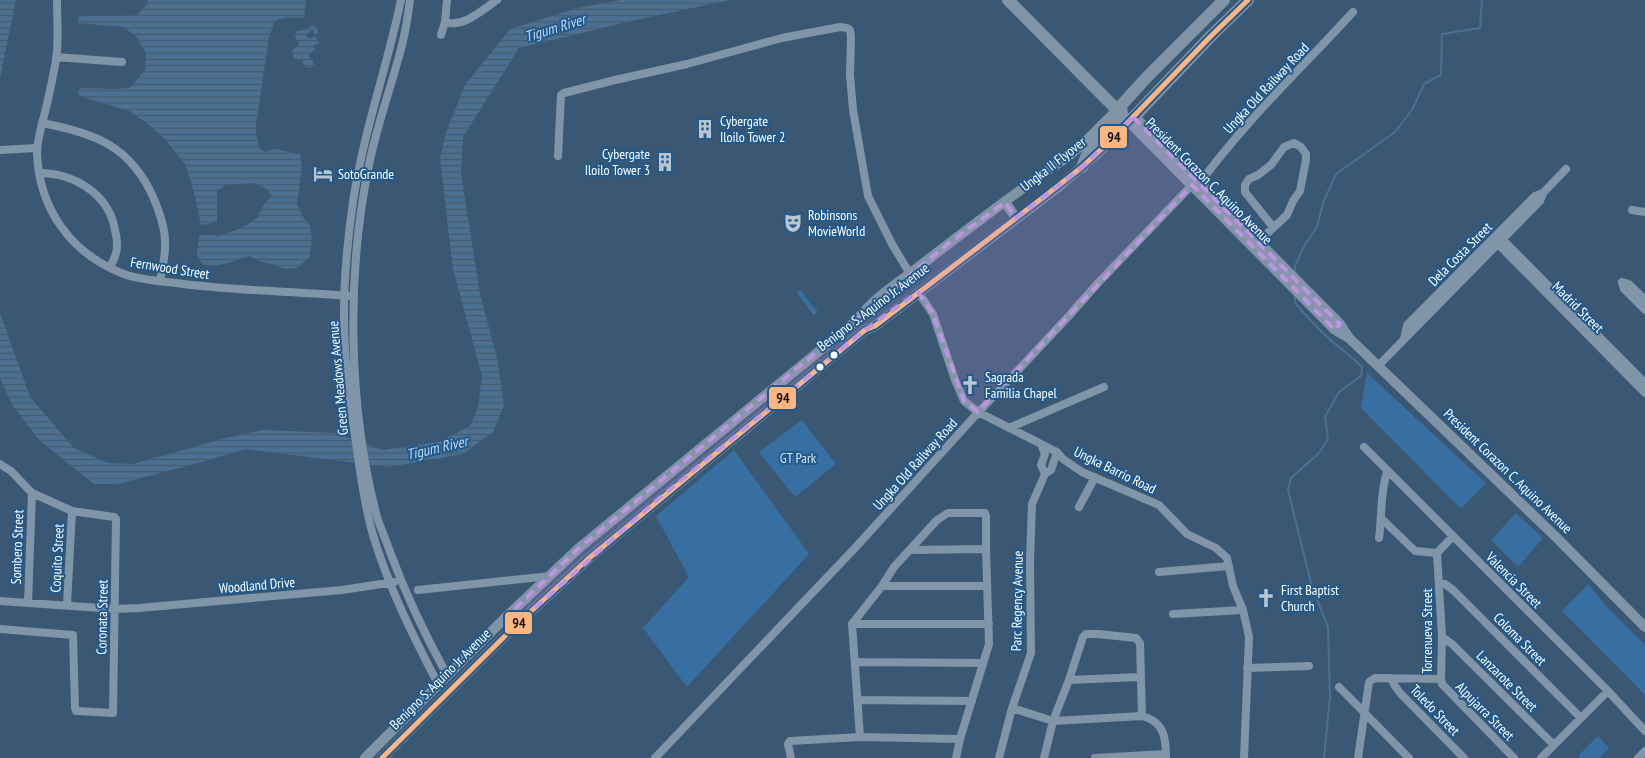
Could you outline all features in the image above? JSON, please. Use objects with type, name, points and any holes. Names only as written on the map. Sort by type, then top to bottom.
[{"type":"highway","name":"President Corazon C. Aquino Avenue","points":[[1008,0],[1125,113]]},
{"type":"highway","name":"President Corazon C. Aquino Avenue","points":[[1020,0],[1125,113]]},
{"type":"highway","points":[[1082,167],[1092,146],[1158,77],[1164,60],[1224,0]]},
{"type":"highway","name":"Benigno S. Aquino Jr. Avenue","points":[[1125,113],[1194,54],[1248,0]]},
{"type":"highway","points":[[1182,42],[1194,54]]},
{"type":"main road","name":"Ungka II Flyover","points":[[865,321],[972,232],[1075,156],[1110,123],[1229,0]]},
{"type":"main road","name":"Ungka II Flyover","points":[[865,321],[1081,162],[1241,0]]},
{"type":"main road","name":"President Corazon C. Aquino Avenue","points":[[1125,113],[1287,276],[1299,283],[1349,338],[1556,537],[1645,627]]},
{"type":"main road","name":"Benigno S. Aquino Jr. Avenue","points":[[865,321],[864,311],[948,243],[1125,113]]},
{"type":"main road","name":"Benigno S. Aquino Jr. Avenue","points":[[865,321],[876,326],[1082,167]]},
{"type":"main road","name":"President Corazon C. Aquino Avenue","points":[[1196,184],[1259,242],[1300,294],[1338,327]]},
{"type":"main road","points":[[1005,202],[1016,218]]},
{"type":"main road","name":"Benigno S. Aquino Jr. Avenue","points":[[365,758],[505,618],[592,536],[769,392],[865,321]]},
{"type":"main road","name":"Benigno S. Aquino Jr. Avenue","points":[[382,758],[514,627],[588,558],[777,402],[865,321]]},
{"type":"main road","points":[[769,392],[777,402]]},
{"type":"main road","points":[[505,618],[514,627]]},
{"type":"street","name":"Fernwood Street","points":[[57,0],[56,57],[38,138],[39,174],[45,198],[56,218],[69,237],[80,248],[110,268],[135,278],[197,286],[354,296]]},
{"type":"street","name":"Green Meadows Avenue","points":[[401,0],[368,130],[353,201],[345,295],[345,348],[352,383],[356,427],[373,534],[390,583],[415,640],[438,684]]},
{"type":"street","name":"Green Meadows Avenue","points":[[352,383],[357,239],[369,164],[403,42],[410,0]]},
{"type":"street","points":[[441,35],[445,22],[447,0]]},
{"type":"street","points":[[445,22],[451,24],[458,23],[473,17],[497,0]]},
{"type":"street","name":"Ungka Old Railway Road","points":[[655,758],[855,548],[1109,271],[1196,184],[1249,123],[1354,12]]},
{"type":"street","points":[[558,156],[561,95],[782,38],[840,27],[847,28],[850,30],[850,75],[853,110],[868,196],[892,244],[910,274]]},
{"type":"street","points":[[56,57],[122,62]]},
{"type":"street","points":[[42,123],[74,129],[99,138],[119,151],[135,166],[150,191],[160,214],[164,230],[166,248],[160,281]]},
{"type":"street","points":[[1259,242],[1287,215],[1292,201],[1300,191],[1306,154],[1301,147],[1294,144],[1284,148],[1271,165],[1250,179],[1245,185],[1245,192],[1273,227]]},
{"type":"street","points":[[0,150],[37,148]]},
{"type":"street","name":"Dela Costa Street","points":[[1378,366],[1404,339],[1407,325],[1498,240],[1535,196],[1543,193],[1566,169]]},
{"type":"street","points":[[39,174],[67,176],[80,182],[101,200],[109,211],[117,238],[116,252],[110,268]]},
{"type":"street","points":[[1632,210],[1645,212]]},
{"type":"street","name":"Madrid Street","points":[[1498,240],[1645,383]]},
{"type":"street","name":"Madrid Street","points":[[1498,240],[1645,393]]},
{"type":"street","points":[[1645,300],[1629,284],[1622,282],[1624,289],[1645,310]]},
{"type":"street","name":"Ungka Barrio Road","points":[[918,292],[933,314],[964,401],[978,412],[1058,452],[1069,464],[1158,505],[1187,534],[1216,548],[1226,556],[1233,586],[1243,610],[1249,644],[1244,758]]},
{"type":"street","points":[[1009,428],[1104,387]]},
{"type":"street","points":[[1041,444],[1045,454],[1041,465],[1045,474]]},
{"type":"street","name":"Valencia Street","points":[[1364,447],[1608,691],[1645,731]]},
{"type":"street","name":"Parc Regency Avenue","points":[[999,758],[1012,708],[1031,652],[1030,561],[1032,504],[1045,474],[1051,470],[1058,452]]},
{"type":"street","points":[[0,464],[11,471],[32,492],[72,511]]},
{"type":"street","points":[[1379,538],[1382,518],[1383,482],[1387,472]]},
{"type":"street","points":[[1079,507],[1095,477]]},
{"type":"street","name":"Green Meadows Avenue","points":[[365,482],[401,582],[425,636],[447,675]]},
{"type":"street","name":"Sombero Street","points":[[28,603],[32,492]]},
{"type":"street","name":"Coronata Street","points":[[0,629],[73,635],[76,711],[113,713],[116,521],[114,516],[72,511]]},
{"type":"street","name":"Coquito Street","points":[[68,606],[72,511]]},
{"type":"street","points":[[860,737],[852,624],[882,586],[894,567],[937,520],[948,513],[985,513],[989,644],[956,758]]},
{"type":"street","points":[[1382,518],[1415,551],[1437,553],[1453,536]]},
{"type":"street","points":[[911,550],[986,549]]},
{"type":"street","name":"Torrenueva Street","points":[[1358,758],[1369,682],[1375,678],[1441,679],[1442,638],[1437,553]]},
{"type":"street","points":[[1159,572],[1229,566]]},
{"type":"street","points":[[418,590],[550,576]]},
{"type":"street","name":"Woodland Drive","points":[[0,601],[114,609],[138,608],[342,590],[401,582]]},
{"type":"street","name":"Coloma Street","points":[[1439,582],[1453,590],[1581,718]]},
{"type":"street","points":[[882,586],[987,586]]},
{"type":"street","points":[[1173,614],[1243,610]]},
{"type":"street","points":[[852,624],[989,624]]},
{"type":"street","points":[[1044,758],[1053,721],[1083,636],[1086,634],[1136,638],[1140,643],[1142,716]]},
{"type":"street","name":"Lanzarote Street","points":[[1442,638],[1452,644],[1554,745]]},
{"type":"street","points":[[855,662],[983,662]]},
{"type":"street","points":[[1247,668],[1309,666]]},
{"type":"street","points":[[1069,680],[1140,677]]},
{"type":"street","name":"Toledo Street","points":[[1391,678],[1400,693],[1464,758]]},
{"type":"street","name":"Alpujarra Street","points":[[1441,679],[1445,689],[1514,758]]},
{"type":"street","points":[[1339,687],[1409,758]]},
{"type":"street","points":[[1541,758],[1608,691]]},
{"type":"street","points":[[857,700],[972,701]]},
{"type":"street","points":[[1012,708],[1053,721],[1142,716],[1151,720],[1163,732],[1166,740],[1166,756],[1095,758]]},
{"type":"street","points":[[791,758],[788,744],[790,741],[860,737],[960,739]]},
{"type":"street","points":[[1638,758],[1645,751]]},
{"type":"highlighted area","points":[[1133,117],[1340,324],[1335,330],[1192,185],[978,412],[964,401],[933,314],[918,292],[865,330],[657,500],[514,627],[505,618],[579,548],[949,243],[1005,202],[1016,218],[1082,167]]},
{"type":"green space","points":[[800,290],[818,312],[814,315],[797,293]]},
{"type":"green space","points":[[1367,373],[1486,483],[1461,509],[1361,408]]},
{"type":"green space","name":"GT Park","points":[[802,420],[836,464],[795,497],[759,452]]},
{"type":"green space","points":[[734,450],[809,554],[687,687],[643,628],[689,577],[656,516]]},
{"type":"green space","points":[[1516,513],[1543,538],[1518,567],[1491,540]]},
{"type":"green space","points":[[1588,584],[1607,607],[1645,645],[1645,695],[1562,611]]},
{"type":"green space","points":[[1598,736],[1609,748],[1599,758],[1581,758],[1578,756]]},
{"type":"water","points":[[0,0],[16,0],[0,78]]},
{"type":"water","points":[[148,0],[306,0],[304,18],[286,18],[275,21],[269,37],[256,125],[259,148],[265,152],[275,149],[300,154],[302,167],[297,204],[310,226],[312,240],[309,258],[297,268],[286,269],[249,256],[211,266],[199,260],[197,252],[199,236],[209,234],[217,236],[247,225],[257,218],[264,204],[272,196],[267,189],[255,183],[226,185],[217,191],[217,222],[201,225],[194,192],[185,164],[163,137],[129,111],[80,96],[77,92],[81,88],[130,88],[145,70],[146,54],[137,37],[123,27],[78,23],[79,16],[137,15],[147,4]]},
{"type":"water","name":"Tigum River","points":[[621,0],[730,0],[519,48],[463,137],[461,174],[480,294],[497,358],[504,405],[493,432],[463,454],[389,467],[246,449],[118,484],[94,484],[39,440],[13,406],[0,378],[0,313],[30,397],[74,448],[108,463],[133,464],[226,438],[263,430],[336,433],[382,450],[439,442],[470,426],[478,407],[482,376],[453,269],[440,159],[446,132],[465,85],[510,29],[578,8]]},
{"type":"water","points":[[312,25],[317,28],[318,34],[314,34],[314,30],[311,30],[306,36],[310,39],[315,36],[319,42],[314,45],[315,50],[309,54],[314,65],[309,68],[304,65],[302,60],[295,60],[292,53],[299,44],[295,36],[297,31],[306,30]]},
{"type":"waterway","points":[[1295,273],[1295,266],[1303,248],[1317,227],[1323,203],[1336,174],[1395,132],[1412,110],[1424,84],[1441,75],[1442,34],[1480,28],[1482,0]]},
{"type":"waterway","points":[[1295,295],[1295,303],[1310,320],[1362,367],[1361,376],[1339,392],[1325,417],[1328,439],[1319,453],[1291,478],[1288,490],[1312,587],[1328,627],[1330,696],[1324,758]]},
{"type":"transit line","name":"94","points":[[382,758],[514,627],[588,559],[865,330],[875,326],[1082,167],[1108,143],[1248,0]]},
{"type":"place","name":"Cybergate Iloilo Tower 2","points":[[705,129]]},
{"type":"place","name":"Cybergate Iloilo Tower 3","points":[[665,162]]},
{"type":"place","name":"SotoGrande","points":[[323,174]]},
{"type":"place","name":"Robinsons MovieWorld","points":[[793,223]]},
{"type":"place","name":"Sagrada Familia Chapel","points":[[970,385]]},
{"type":"place","name":"First Baptist Church","points":[[1266,598]]}]
